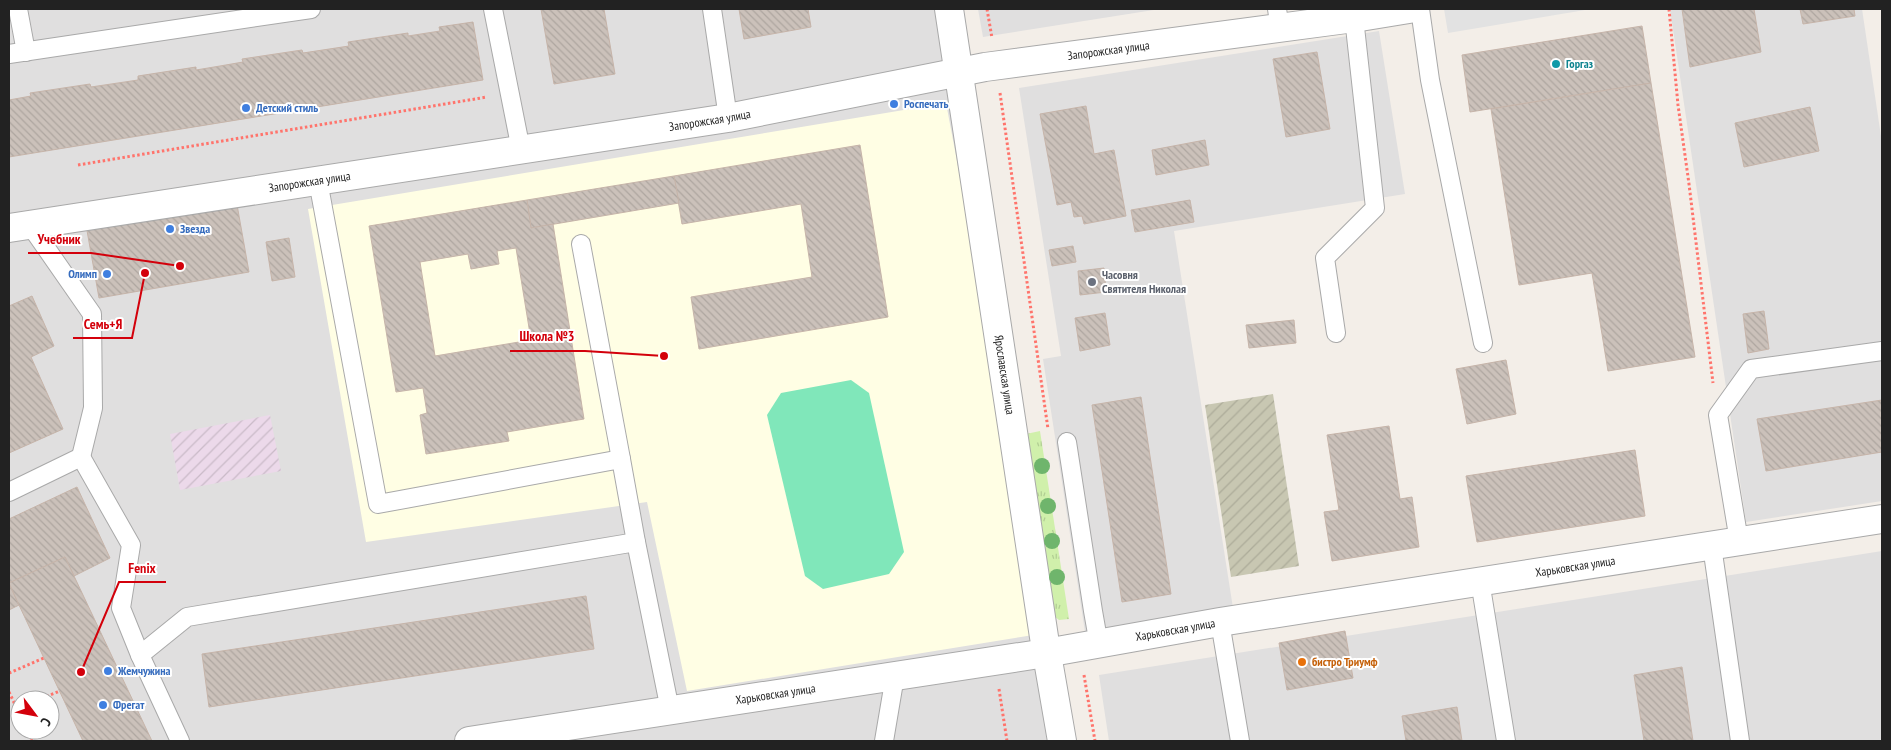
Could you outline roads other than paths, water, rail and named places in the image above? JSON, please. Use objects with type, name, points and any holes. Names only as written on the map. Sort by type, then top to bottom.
[{"type":"street","name":"Ярославская улица","points":[[950,9],[1046,654],[1062,741]]},
{"type":"street","name":"Запорожская улица","points":[[20,227],[728,118],[960,71],[1278,18],[1409,9]]},
{"type":"street","name":"Харьковская улица","points":[[469,741],[1046,654],[1220,622],[1882,519]]},
{"type":"lane","points":[[18,9],[17,53],[239,14],[311,9]]},
{"type":"lane","points":[[493,9],[521,150]]},
{"type":"lane","points":[[712,9],[728,118]]},
{"type":"lane","points":[[1420,9],[1430,80],[1483,343]]},
{"type":"lane","points":[[1336,334],[1325,258],[1375,208],[1353,13]]},
{"type":"lane","points":[[318,181],[378,504],[621,459]]},
{"type":"lane","points":[[20,227],[92,314],[93,408],[81,457],[130,545],[120,608],[180,741]]},
{"type":"lane","points":[[581,244],[636,542],[670,710]]},
{"type":"lane","points":[[1739,541],[1718,415],[1751,369],[1882,351]]},
{"type":"lane","points":[[1067,442],[1091,601],[1090,646]]},
{"type":"lane","points":[[9,492],[81,457]]},
{"type":"lane","points":[[140,655],[187,617],[636,542]]},
{"type":"lane","points":[[1712,546],[1740,741]]},
{"type":"lane","points":[[1480,581],[1506,741]]},
{"type":"lane","points":[[1220,622],[1240,741]]},
{"type":"lane","points":[[884,741],[895,676]]},
{"type":"place","name":"Горгаз","points":[[1556,64]]},
{"type":"place","name":"Роспечать","points":[[894,104]]},
{"type":"place","name":"Детский стиль","points":[[246,108]]},
{"type":"place","name":"Звезда","points":[[170,229]]},
{"type":"place","name":"Учебник","points":[[180,266]]},
{"type":"place","name":"Семь+Я","points":[[145,273]]},
{"type":"place","name":"Олимп","points":[[107,274]]},
{"type":"place","name":"Часовня Святителя Николая","points":[[1092,282]]},
{"type":"place","name":"Школа №3","points":[[664,356]]},
{"type":"place","name":"бистро Триумф","points":[[1302,662]]},
{"type":"place","name":"Жемчужина","points":[[108,671]]},
{"type":"place","name":"Fenix","points":[[81,672]]},
{"type":"place","name":"Фрегат","points":[[103,705]]}]
